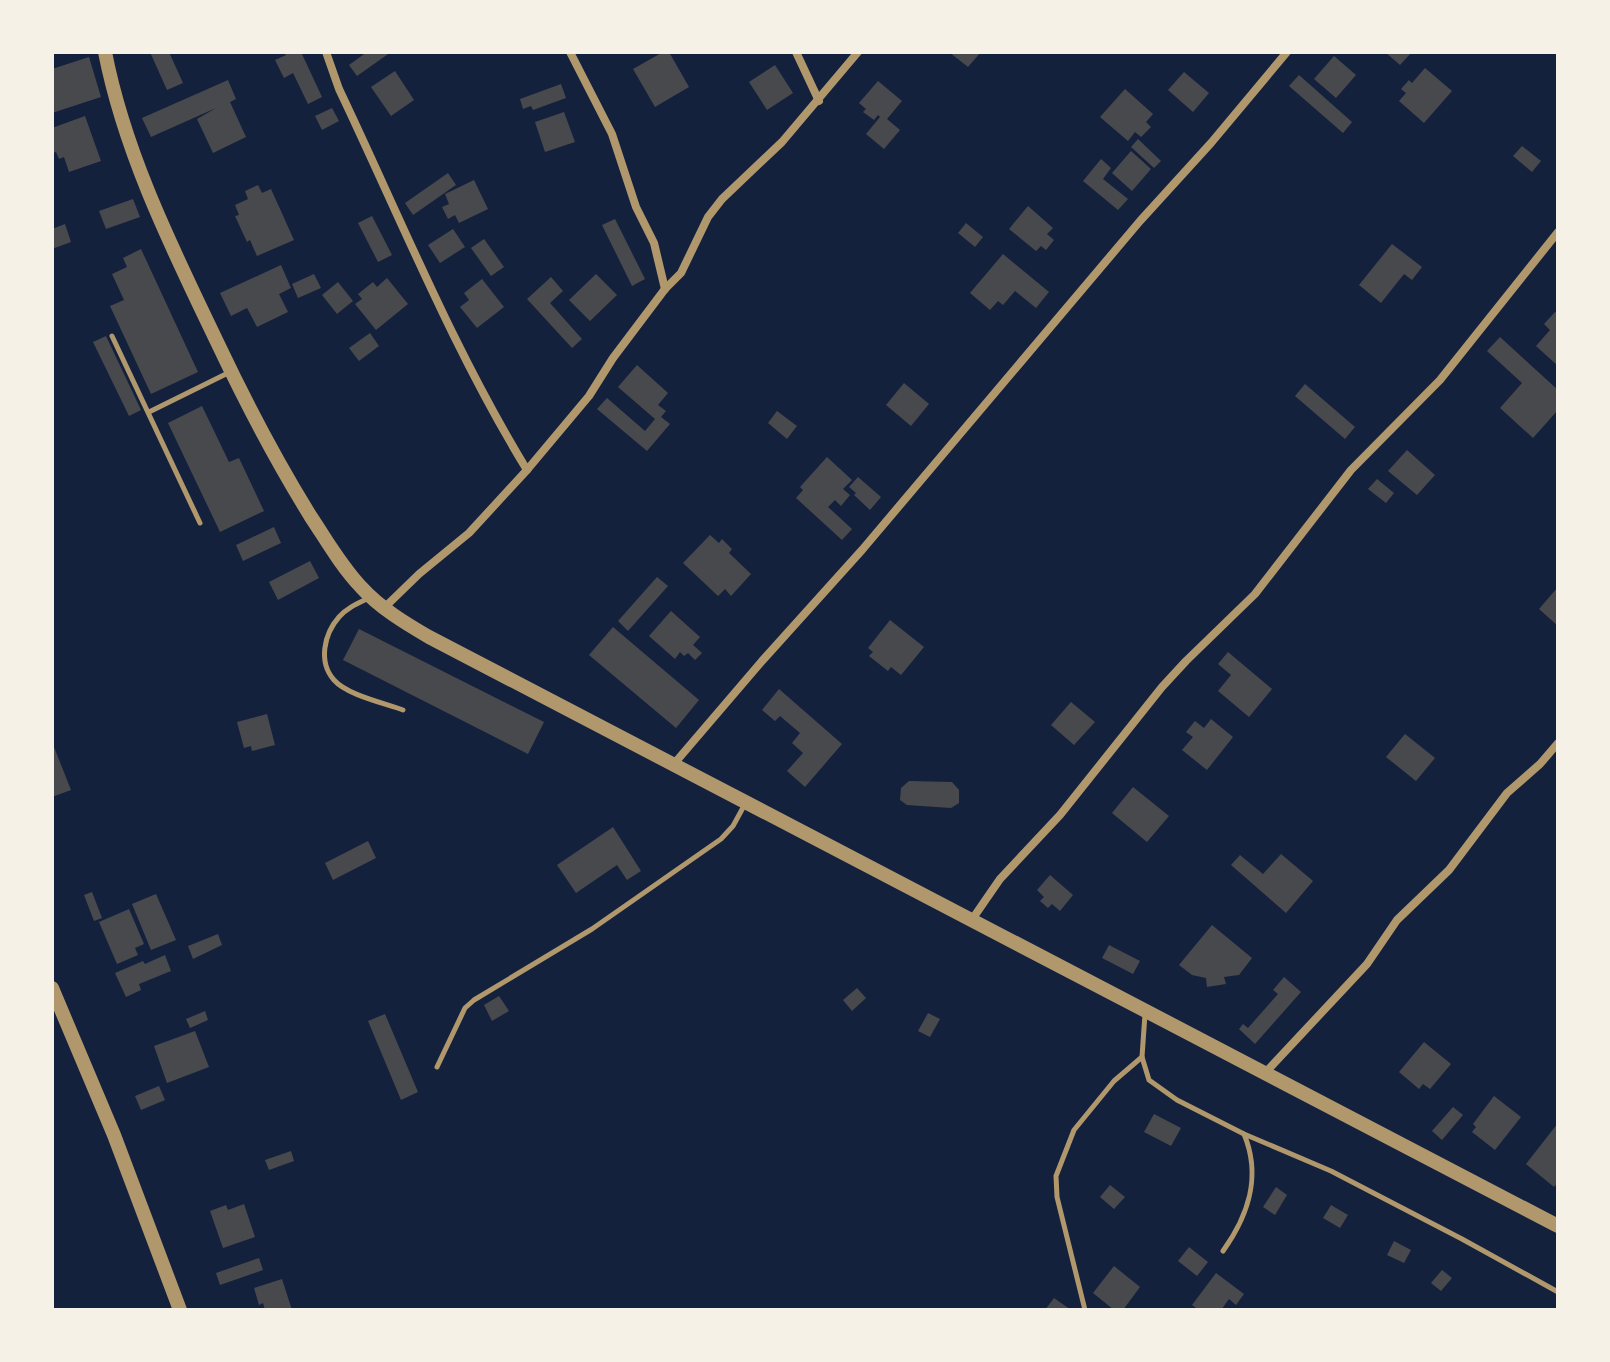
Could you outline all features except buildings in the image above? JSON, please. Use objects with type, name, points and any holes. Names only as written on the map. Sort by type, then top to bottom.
[{"type":"street","points":[[105,52],[117,105],[149,191],[231,371],[299,498],[341,563],[384,608],[429,637],[971,922],[1557,1224]]},
{"type":"street","points":[[326,52],[339,89],[441,311],[494,417],[527,470]]},
{"type":"street","points":[[570,52],[612,134],[636,207],[654,243],[665,289]]},
{"type":"street","points":[[796,52],[819,101]]},
{"type":"street","points":[[384,608],[469,533],[527,470],[589,396],[613,358],[665,289],[681,273],[708,217],[722,199],[782,142],[858,52]]},
{"type":"street","points":[[673,765],[871,540],[1130,232],[1221,132],[1287,52]]},
{"type":"street","points":[[971,922],[1000,879],[1060,815],[1162,687],[1255,594],[1351,470],[1440,380],[1558,232]]},
{"type":"street","points":[[1263,1074],[1367,964],[1397,920],[1449,870],[1507,793],[1558,743]]},
{"type":"street","points":[[52,988],[114,1135],[180,1310]]},
{"type":"lane","points":[[112,336],[200,523]]},
{"type":"lane","points":[[149,412],[231,371]]},
{"type":"lane","points":[[372,597],[352,606],[338,618],[328,635],[324,651],[327,667],[335,681],[358,694],[403,710]]},
{"type":"lane","points":[[437,1067],[465,1008],[474,1000],[592,929],[721,839],[733,826],[746,803]]},
{"type":"lane","points":[[1145,1013],[1142,1057],[1149,1080],[1177,1100],[1244,1134],[1331,1171],[1558,1292]]},
{"type":"lane","points":[[1085,1310],[1057,1197],[1056,1176],[1074,1130],[1114,1081],[1142,1057]]},
{"type":"lane","points":[[1223,1251],[1244,1219],[1253,1185],[1253,1156],[1244,1134]]}]
